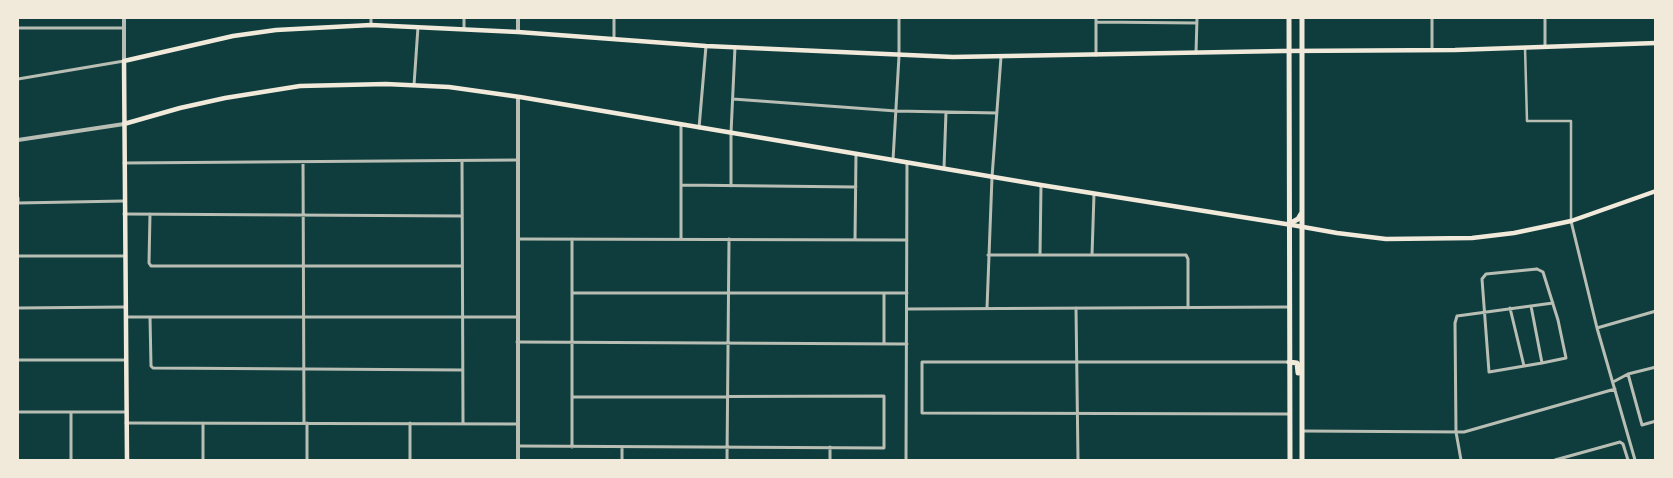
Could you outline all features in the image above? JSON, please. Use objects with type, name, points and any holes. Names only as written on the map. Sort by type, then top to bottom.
[{"type":"main road","points":[[1289,18],[1289,414],[1291,460]]},
{"type":"main road","points":[[1302,18],[1302,460]]},
{"type":"main road","points":[[127,460],[124,61],[233,36],[276,30],[371,25],[518,32],[706,46],[899,56],[1002,57],[1432,50],[1656,43]]},
{"type":"main road","points":[[124,124],[180,108],[268,90],[336,84],[449,87],[518,96],[992,177],[1364,237],[1456,238],[1514,233],[1571,221],[1656,191]]},
{"type":"main road","points":[[1289,224],[1298,219],[1302,213]]},
{"type":"main road","points":[[1289,362],[1298,364],[1298,378],[1302,388]]},
{"type":"street","points":[[18,79],[124,61],[124,18]]},
{"type":"street","points":[[371,18],[371,25]]},
{"type":"street","points":[[464,18],[464,29]]},
{"type":"street","points":[[518,18],[518,32]]},
{"type":"street","points":[[614,18],[614,39]]},
{"type":"street","points":[[893,160],[900,18]]},
{"type":"street","points":[[1196,53],[1197,18]]},
{"type":"street","points":[[1432,18],[1432,50]]},
{"type":"street","points":[[1545,18],[1545,46]]},
{"type":"street","points":[[1096,55],[1096,20],[1197,23]]},
{"type":"street","points":[[414,85],[418,27]]},
{"type":"street","points":[[18,28],[124,28]]},
{"type":"street","points":[[700,128],[706,46]]},
{"type":"street","points":[[731,186],[731,133],[735,47]]},
{"type":"street","points":[[1525,47],[1527,121],[1571,121],[1571,221],[1597,328],[1635,460]]},
{"type":"street","points":[[987,308],[992,177],[1002,57]]},
{"type":"street","points":[[518,96],[518,460]]},
{"type":"street","points":[[733,99],[896,111],[997,113]]},
{"type":"street","points":[[944,168],[946,112]]},
{"type":"street","points":[[18,140],[124,124]]},
{"type":"street","points":[[681,124],[681,239]]},
{"type":"street","points":[[855,240],[856,153]]},
{"type":"street","points":[[124,163],[517,160]]},
{"type":"street","points":[[462,161],[463,424]]},
{"type":"street","points":[[303,162],[304,397],[307,460]]},
{"type":"street","points":[[906,460],[907,162]]},
{"type":"street","points":[[681,185],[856,187]]},
{"type":"street","points":[[1040,255],[1041,185]]},
{"type":"street","points":[[1092,255],[1094,194]]},
{"type":"street","points":[[18,198],[18,203],[124,201]]},
{"type":"street","points":[[124,214],[462,216]]},
{"type":"street","points":[[150,214],[149,263],[151,266],[462,266]]},
{"type":"street","points":[[517,239],[907,240]]},
{"type":"street","points":[[572,239],[572,447]]},
{"type":"street","points":[[727,460],[730,239]]},
{"type":"street","points":[[988,255],[1186,255],[1188,259],[1188,308]]},
{"type":"street","points":[[18,256],[125,256]]},
{"type":"street","points":[[1541,270],[1553,303],[1566,354],[1565,359],[1489,372],[1481,282],[1486,274],[1541,270]]},
{"type":"street","points":[[572,293],[907,293]]},
{"type":"street","points":[[884,294],[884,344]]},
{"type":"street","points":[[1461,460],[1456,432],[1455,322],[1457,316],[1553,303]]},
{"type":"street","points":[[1531,306],[1542,363]]},
{"type":"street","points":[[18,308],[125,307]]},
{"type":"street","points":[[907,308],[1289,307]]},
{"type":"street","points":[[1076,308],[1078,460]]},
{"type":"street","points":[[1510,308],[1524,366]]},
{"type":"street","points":[[1597,328],[1656,311]]},
{"type":"street","points":[[125,317],[518,317]]},
{"type":"street","points":[[150,317],[152,368],[463,370]]},
{"type":"street","points":[[517,342],[907,344]]},
{"type":"street","points":[[18,360],[126,360]]},
{"type":"street","points":[[1289,362],[922,362],[922,413],[1289,414]]},
{"type":"street","points":[[1613,382],[1628,374],[1656,367]]},
{"type":"street","points":[[1628,374],[1642,425],[1656,421]]},
{"type":"street","points":[[1302,431],[1456,432],[1478,429],[1614,389]]},
{"type":"street","points":[[518,446],[884,448],[884,396],[572,396]]},
{"type":"street","points":[[18,412],[126,412]]},
{"type":"street","points":[[71,412],[71,460]]},
{"type":"street","points":[[126,423],[518,424]]},
{"type":"street","points":[[203,423],[203,460]]},
{"type":"street","points":[[410,424],[410,460]]},
{"type":"street","points":[[1555,460],[1618,442],[1623,444],[1629,442]]},
{"type":"street","points":[[1623,444],[1628,460]]},
{"type":"street","points":[[622,447],[622,460]]},
{"type":"street","points":[[830,447],[830,460]]}]
